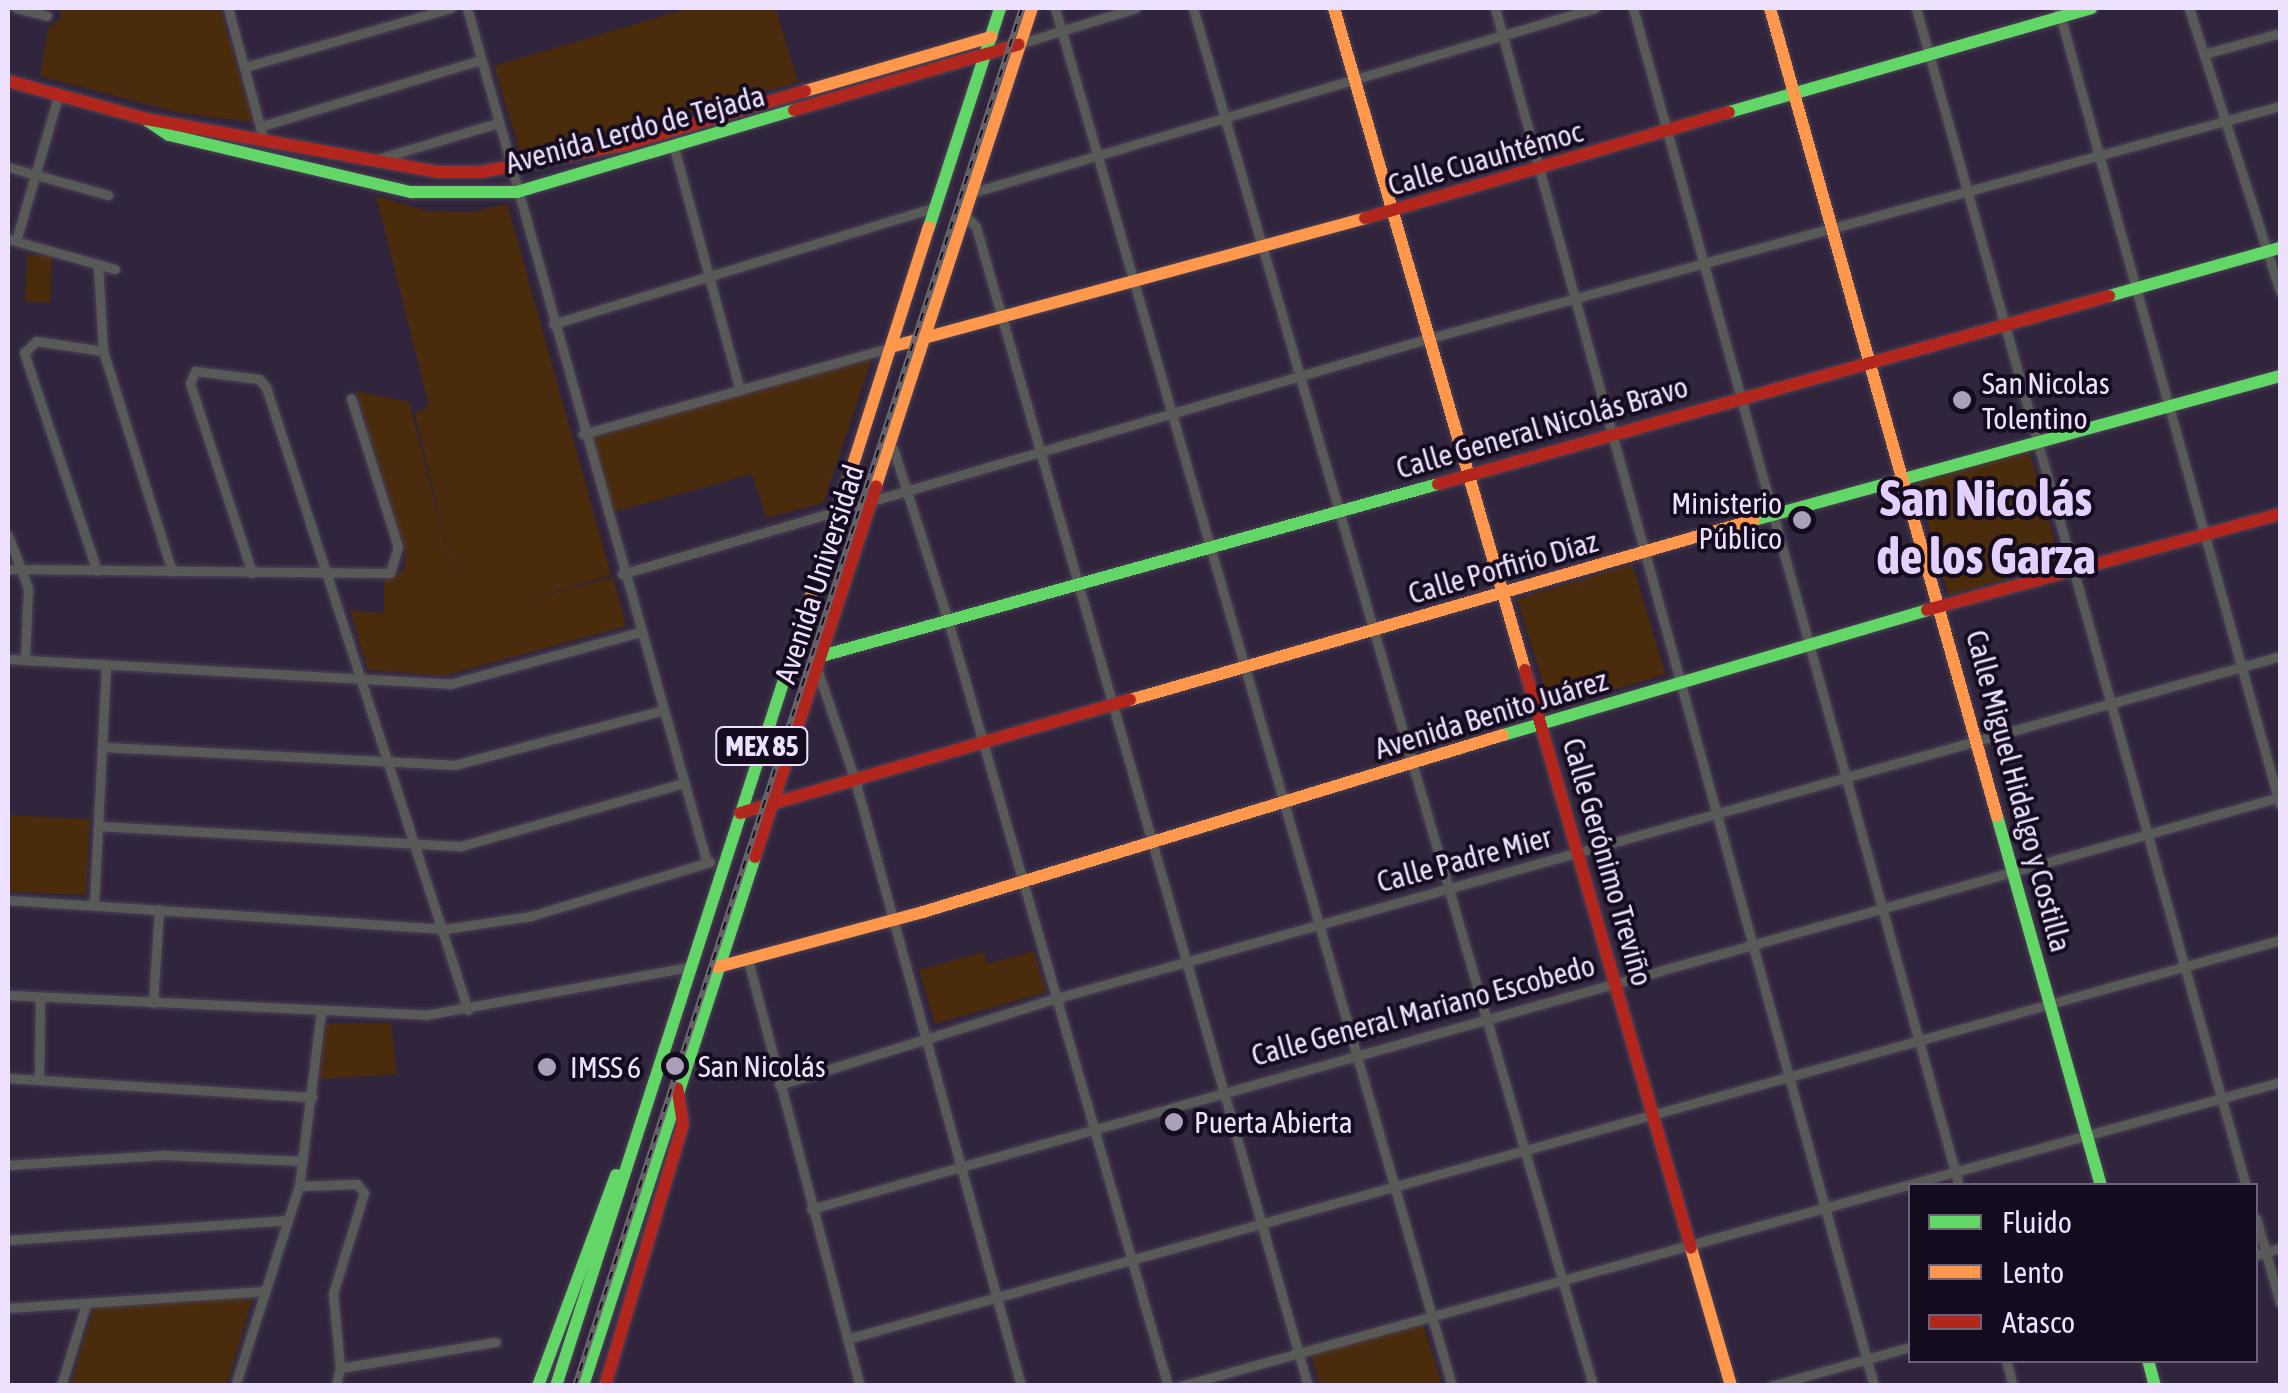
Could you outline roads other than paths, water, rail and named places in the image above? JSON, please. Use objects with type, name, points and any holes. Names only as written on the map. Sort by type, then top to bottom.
[{"type":"main road","name":"Avenida Universidad","points":[[556,1386],[1000,8]]},
{"type":"main road","name":"Avenida Universidad","points":[[583,1386],[920,340],[1032,8]]},
{"type":"main road","name":"Calle Gerónimo Treviño","points":[[1334,8],[1731,1386]]},
{"type":"main road","name":"Calle Miguel Hidalgo y Costilla","points":[[1770,8],[1942,607],[2100,1183]]},
{"type":"main road","name":"Calle Cuauhtémoc","points":[[891,347],[1668,132],[2059,11],[2091,8]]},
{"type":"main road","name":"Avenida Lerdo de Tejada","points":[[8,81],[146,120],[263,132],[436,172],[511,168],[669,131],[991,37]]},
{"type":"main road","name":"Avenida Lerdo de Tejada","points":[[146,120],[169,135],[410,192],[517,192],[1020,44]]},
{"type":"main road","name":"Calle General Nicolás Bravo","points":[[817,661],[1872,358],[2274,250]]},
{"type":"main road","name":"Calle Porfirio Díaz","points":[[740,812],[1772,515],[2280,376]]},
{"type":"main road","name":"Avenida Benito Juárez","points":[[718,967],[891,921],[1809,642],[2280,514]]},
{"type":"main road","points":[[605,1386],[683,1124],[678,1088]]},
{"type":"main road","points":[[538,1386],[605,1198],[635,1144]]},
{"type":"street","points":[[16,8],[46,16]]},
{"type":"street","points":[[228,8],[263,132],[481,60]]},
{"type":"street","points":[[245,67],[451,8]]},
{"type":"street","points":[[467,8],[582,434],[707,863]]},
{"type":"street","points":[[1056,8],[1208,550],[1452,1386]]},
{"type":"street","points":[[1020,44],[1136,8]]},
{"type":"street","points":[[1193,8],[1593,1386]]},
{"type":"street","points":[[1494,8],[1612,434],[1641,554],[1874,1386]]},
{"type":"street","points":[[968,193],[1596,8]]},
{"type":"street","points":[[1632,8],[1958,1183]]},
{"type":"street","points":[[1916,8],[2034,443],[2245,1183]]},
{"type":"street","points":[[2189,8],[2222,122],[2274,250],[2280,292]]},
{"type":"street","points":[[2059,11],[2280,800]]},
{"type":"street","points":[[2204,54],[2280,32]]},
{"type":"street","points":[[58,96],[12,240],[115,269]]},
{"type":"street","points":[[622,574],[1430,338],[2280,106]]},
{"type":"street","points":[[372,160],[498,123]]},
{"type":"street","points":[[669,131],[740,390]]},
{"type":"street","points":[[8,168],[108,195]]},
{"type":"street","points":[[553,324],[936,207]]},
{"type":"street","points":[[962,213],[976,226],[1308,1386]]},
{"type":"street","points":[[98,265],[103,350],[172,571]]},
{"type":"street","points":[[97,571],[26,346],[36,341],[103,350]]},
{"type":"street","points":[[582,434],[891,347]]},
{"type":"street","points":[[252,573],[190,384],[195,371],[259,379],[392,764],[468,1010]]},
{"type":"street","points":[[8,569],[385,575],[399,557],[351,398]]},
{"type":"street","points":[[889,437],[950,624],[1168,1386]]},
{"type":"street","points":[[8,535],[28,588],[25,660]]},
{"type":"street","points":[[8,659],[364,682],[462,682],[640,632]]},
{"type":"street","name":"Calle Padre Mier","points":[[778,1084],[1058,998],[2280,656]]},
{"type":"street","points":[[817,661],[855,780],[1021,1386]]},
{"type":"street","points":[[94,904],[106,666]]},
{"type":"street","points":[[104,747],[392,764],[478,761],[663,710]]},
{"type":"street","points":[[98,826],[417,848],[509,837],[684,783]]},
{"type":"street","name":"Calle General Mariano Escobedo","points":[[811,1210],[1093,1126],[2280,800]]},
{"type":"street","points":[[8,900],[445,929],[531,916],[726,856]]},
{"type":"street","points":[[152,1004],[160,910]]},
{"type":"street","points":[[847,1339],[2280,940]]},
{"type":"street","points":[[748,960],[860,1386]]},
{"type":"street","points":[[8,994],[399,1016],[468,1010],[690,967]]},
{"type":"street","points":[[39,1080],[40,996]]},
{"type":"street","points":[[235,1386],[299,1186],[320,1012]]},
{"type":"street","points":[[8,1078],[312,1097]]},
{"type":"street","points":[[1916,1183],[2280,1082]]},
{"type":"street","points":[[8,1165],[163,1155],[303,1162]]},
{"type":"street","points":[[299,1186],[357,1184],[364,1192],[334,1293],[340,1368],[336,1386]]},
{"type":"street","points":[[1180,1386],[1908,1185]]},
{"type":"street","points":[[8,1240],[288,1220]]},
{"type":"street","points":[[2280,1248],[2260,1254],[2280,1303]]},
{"type":"street","points":[[8,1308],[264,1291]]},
{"type":"street","points":[[61,1386],[86,1304]]},
{"type":"street","points":[[340,1368],[496,1342]]},
{"type":"street","points":[[1771,1386],[1908,1348]]},
{"type":"railway","points":[[575,1386],[1022,8]]},
{"type":"place","name":"San Nicolas Tolentino","points":[[1962,400]]},
{"type":"place","name":"Ministerio Público","points":[[1802,520]]},
{"type":"place","name":"San Nicolás","points":[[675,1066]]},
{"type":"place","name":"IMSS 6","points":[[547,1067]]},
{"type":"place","name":"Puerta Abierta","points":[[1174,1122]]},
{"type":"district","name":"San Nicolás de los Garza","points":[[1986,527]]}]
